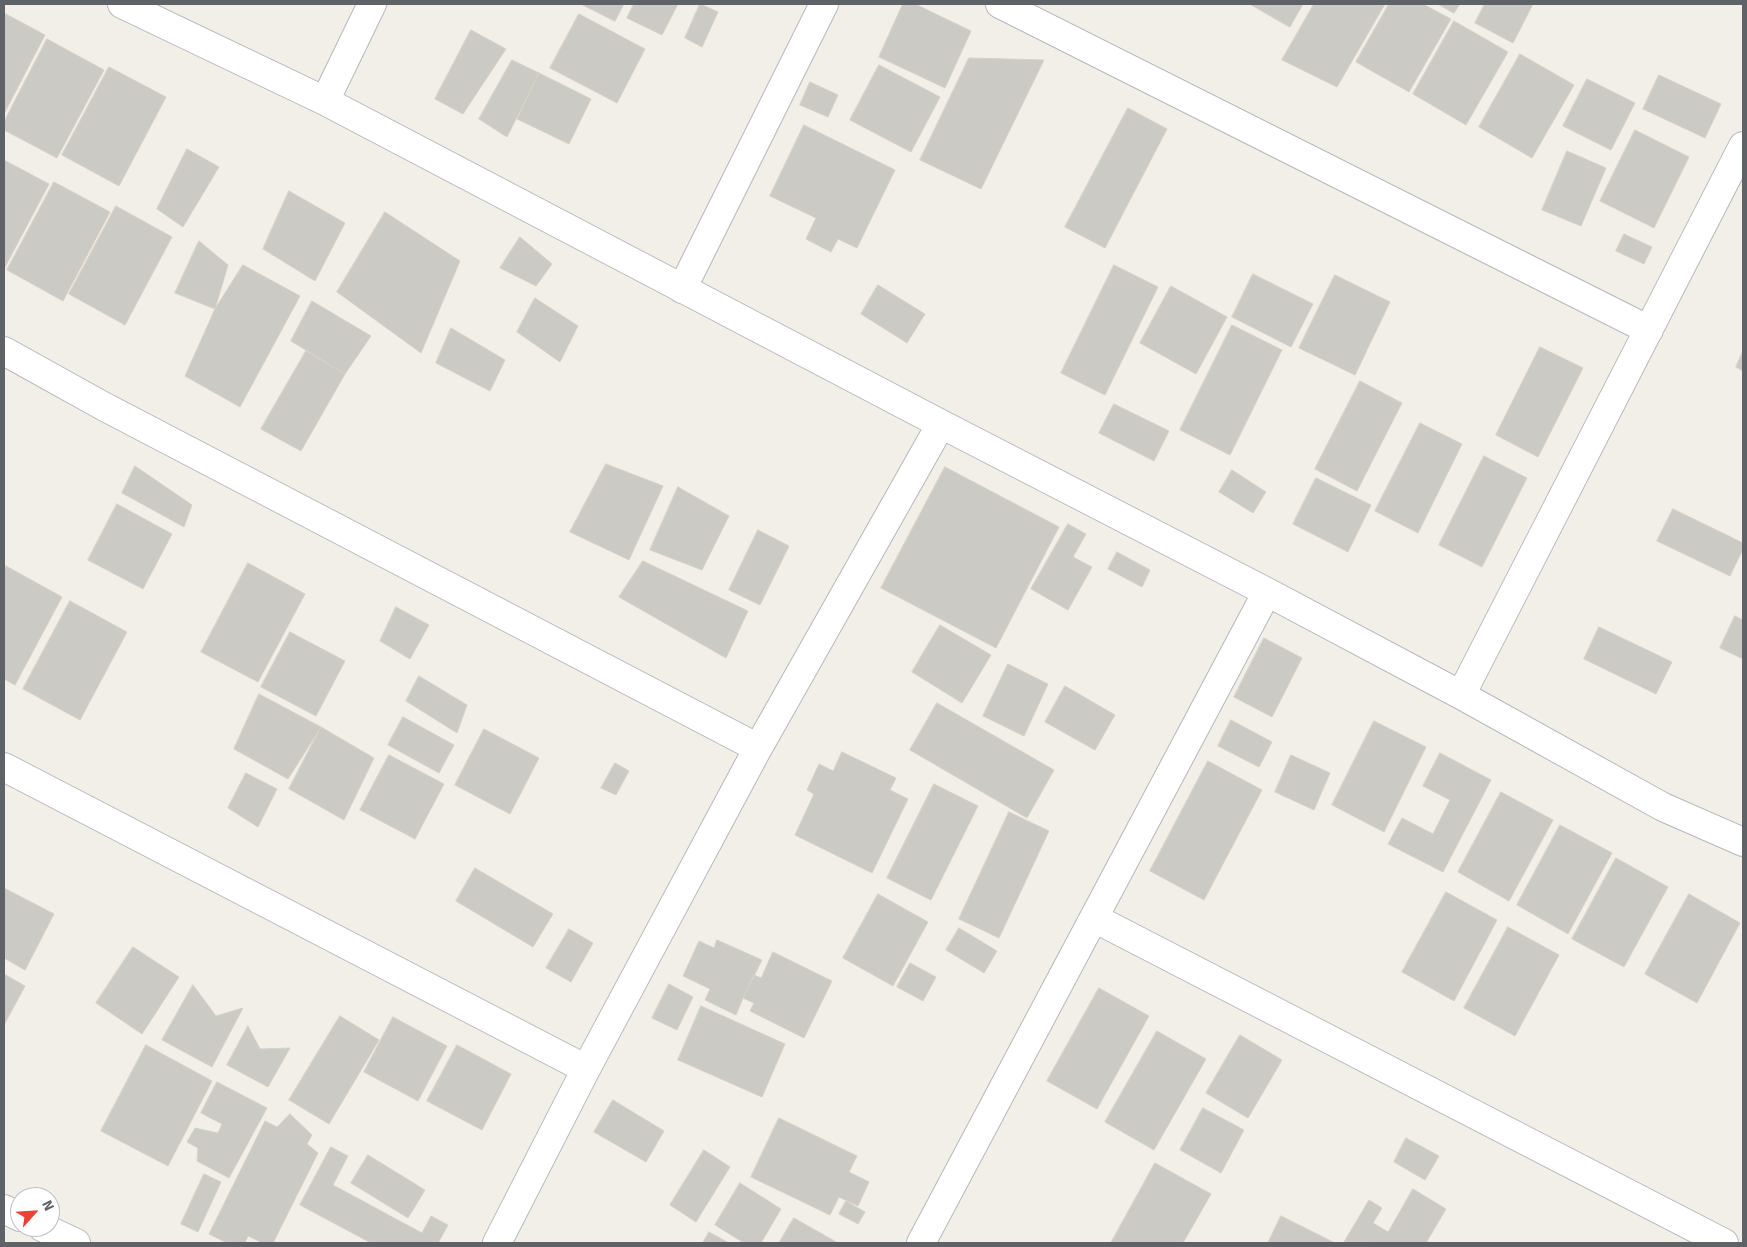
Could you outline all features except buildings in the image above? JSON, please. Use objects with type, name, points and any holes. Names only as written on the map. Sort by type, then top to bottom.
[{"type":"street","points":[[122,4],[325,101],[941,424],[1267,592],[1461,695],[1663,807],[1743,842]]},
{"type":"street","points":[[325,101],[372,4]]},
{"type":"street","points":[[682,289],[824,4]]},
{"type":"street","points":[[1000,4],[1649,330]]},
{"type":"street","points":[[1461,695],[1743,146]]},
{"type":"street","points":[[4,351],[103,406],[758,748]]},
{"type":"street","points":[[497,1243],[586,1069],[758,748],[941,424]]},
{"type":"street","points":[[922,1243],[1267,592]]},
{"type":"street","points":[[4,767],[586,1069]]},
{"type":"street","points":[[1094,918],[1724,1243]]},
{"type":"street","points":[[60,1235],[76,1243]]}]
